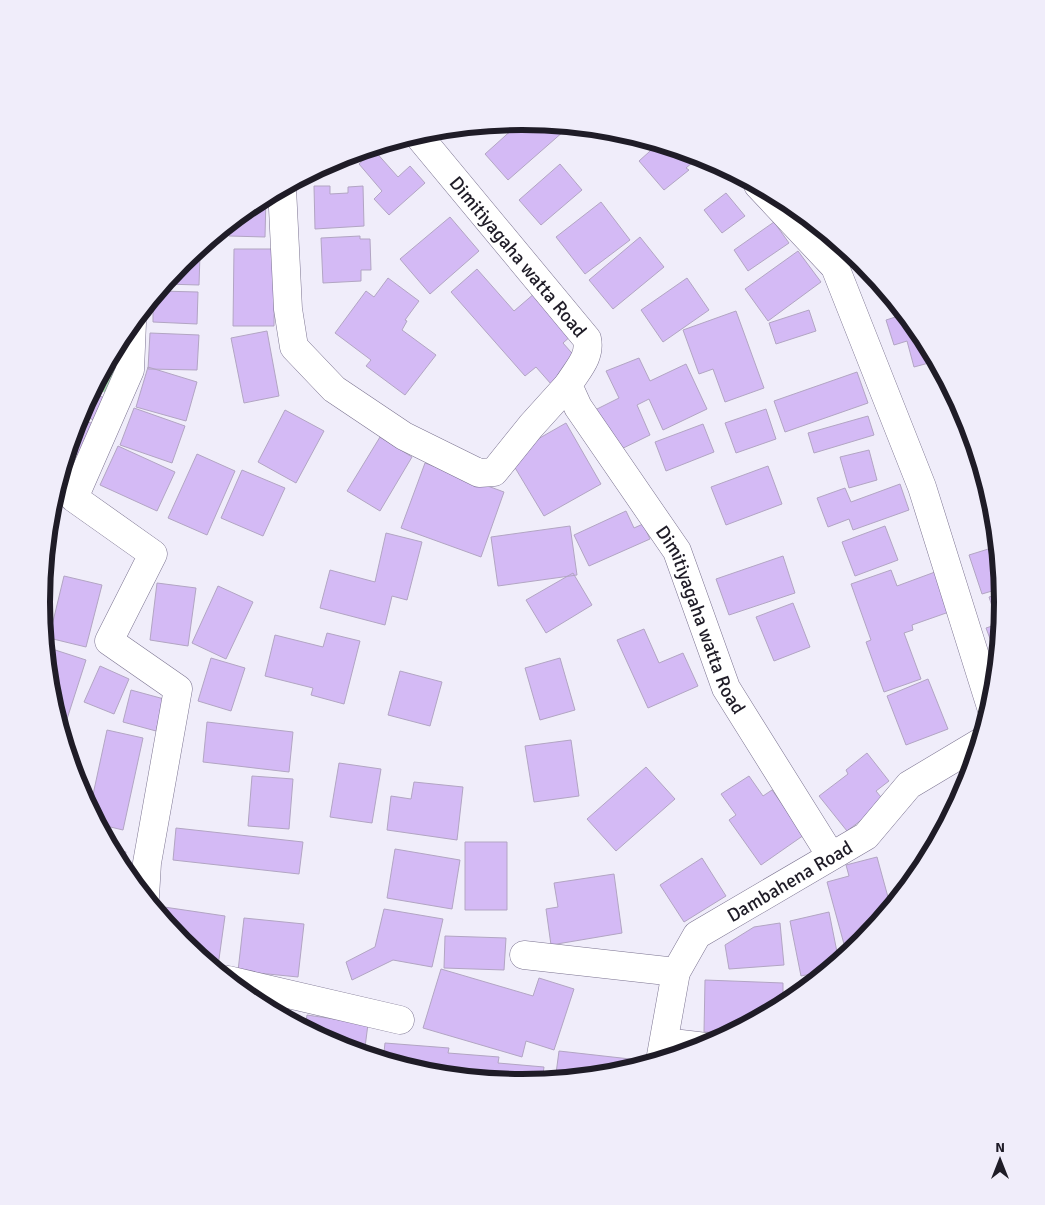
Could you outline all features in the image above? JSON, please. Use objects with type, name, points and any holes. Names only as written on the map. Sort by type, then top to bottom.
[{"type":"street","name":"Dimitiyagaha watta Road","points":[[282,195],[288,309],[294,347],[334,390],[404,436],[479,473],[494,472],[530,426],[568,384],[588,355],[589,346],[587,339],[423,141]]},
{"type":"street","points":[[776,204],[836,267],[922,487],[986,692]]},
{"type":"street","points":[[131,338],[130,370],[74,498],[153,554],[109,641],[178,689],[148,863],[146,887]]},
{"type":"street","name":"Dimitiyagaha watta Road","points":[[568,384],[578,408],[677,551],[726,688],[831,856]]},
{"type":"street","name":"Dambahena Road","points":[[662,1052],[676,972],[697,934],[866,836],[909,786],[972,747]]},
{"type":"street","points":[[524,955],[676,972]]},
{"type":"street","points":[[244,984],[400,1020]]},
{"type":"green space","points":[[118,358],[123,358],[111,394],[100,391]]},
{"type":"building","points":[[511,130],[563,132],[508,180],[485,154]]},
{"type":"building","points":[[653,148],[693,162],[686,168],[689,170],[664,190],[639,161]]},
{"type":"building","points":[[377,153],[398,177],[410,166],[425,183],[389,215],[374,199],[382,191],[359,164],[367,157]]},
{"type":"building","points":[[560,164],[582,190],[541,225],[519,200]]},
{"type":"building","points":[[314,186],[330,186],[330,194],[348,193],[348,187],[363,186],[364,226],[315,229]]},
{"type":"building","points":[[726,193],[745,216],[722,233],[704,210]]},
{"type":"building","points":[[601,202],[630,240],[585,274],[556,237]]},
{"type":"building","points":[[266,206],[265,237],[229,236],[229,233]]},
{"type":"building","points":[[450,217],[479,251],[430,294],[400,259]]},
{"type":"building","points":[[774,222],[789,243],[748,271],[734,250]]},
{"type":"building","points":[[360,236],[360,239],[370,239],[371,270],[361,270],[361,281],[323,283],[321,238]]},
{"type":"building","points":[[640,237],[664,267],[613,309],[589,280]]},
{"type":"building","points":[[234,249],[275,249],[274,326],[233,326]]},
{"type":"building","points":[[798,251],[821,282],[768,321],[745,289]]},
{"type":"building","points":[[200,257],[199,285],[173,284]]},
{"type":"building","points":[[477,269],[514,311],[535,293],[572,335],[563,343],[578,360],[551,384],[536,367],[525,376],[451,292]]},
{"type":"building","points":[[388,278],[419,301],[405,320],[407,321],[402,330],[436,355],[405,395],[366,366],[371,360],[335,333],[366,291],[374,297]]},
{"type":"building","points":[[687,278],[709,310],[663,342],[641,310]]},
{"type":"building","points":[[167,291],[198,292],[197,324],[153,322],[153,309]]},
{"type":"building","points":[[809,310],[816,331],[776,344],[769,323]]},
{"type":"building","points":[[736,311],[764,388],[725,402],[713,369],[699,374],[683,330]]},
{"type":"building","points":[[898,316],[930,363],[914,367],[907,341],[894,345],[886,320]]},
{"type":"building","points":[[267,331],[279,396],[244,403],[231,338]]},
{"type":"building","points":[[150,333],[199,335],[197,370],[148,369]]},
{"type":"building","points":[[639,358],[650,381],[686,364],[707,409],[663,430],[649,399],[637,405],[650,435],[611,454],[591,412],[619,398],[606,371]]},
{"type":"building","points":[[148,367],[197,382],[186,421],[136,407]]},
{"type":"building","points":[[857,372],[868,403],[785,432],[774,401]]},
{"type":"building","points":[[98,396],[108,399],[100,422],[88,418]]},
{"type":"building","points":[[134,408],[185,426],[172,463],[120,445]]},
{"type":"building","points":[[766,409],[776,439],[736,453],[725,423]]},
{"type":"building","points":[[285,410],[324,431],[296,483],[258,462]]},
{"type":"building","points":[[868,416],[874,435],[814,453],[808,433]]},
{"type":"building","points":[[86,421],[99,426],[87,458],[74,453]]},
{"type":"building","points":[[566,423],[601,484],[544,516],[508,456]]},
{"type":"building","points":[[703,424],[714,452],[666,471],[655,442]]},
{"type":"building","points":[[380,437],[412,457],[380,511],[347,491]]},
{"type":"building","points":[[118,446],[175,472],[157,511],[100,485]]},
{"type":"building","points":[[869,450],[877,480],[849,488],[840,457]]},
{"type":"building","points":[[197,454],[235,471],[207,535],[168,518]]},
{"type":"building","points":[[71,463],[79,467],[63,496],[66,480]]},
{"type":"building","points":[[425,463],[504,492],[481,557],[401,528]]},
{"type":"building","points":[[768,466],[782,504],[726,525],[711,487]]},
{"type":"building","points":[[242,470],[285,488],[263,536],[221,518]]},
{"type":"building","points":[[900,484],[909,510],[853,530],[849,519],[828,527],[817,498],[845,488],[851,502]]},
{"type":"building","points":[[626,511],[634,528],[643,524],[650,539],[589,566],[574,535]]},
{"type":"building","points":[[570,526],[577,575],[498,586],[491,537]]},
{"type":"building","points":[[885,526],[898,560],[855,576],[842,542]]},
{"type":"building","points":[[386,533],[422,542],[407,600],[392,596],[385,625],[320,608],[330,570],[375,582]]},
{"type":"building","points":[[992,548],[995,590],[982,594],[969,555]]},
{"type":"building","points":[[783,556],[795,593],[729,615],[716,579]]},
{"type":"building","points":[[891,570],[897,586],[935,572],[949,612],[912,625],[913,630],[904,633],[921,679],[884,692],[866,642],[871,640],[851,584]]},
{"type":"building","points":[[573,573],[592,605],[546,633],[526,600]]},
{"type":"building","points":[[64,576],[102,585],[86,647],[52,639],[51,630]]},
{"type":"building","points":[[157,583],[196,588],[188,646],[150,640]]},
{"type":"building","points":[[218,586],[253,602],[226,659],[192,643]]},
{"type":"building","points":[[995,595],[995,614],[989,597]]},
{"type":"building","points":[[793,603],[810,647],[774,661],[756,617]]},
{"type":"building","points":[[994,625],[993,644],[992,644],[986,628]]},
{"type":"building","points":[[644,629],[659,663],[683,653],[698,686],[648,708],[617,640]]},
{"type":"building","points":[[327,633],[360,641],[344,704],[311,695],[313,688],[265,676],[275,635],[323,647]]},
{"type":"building","points":[[53,649],[86,660],[67,719],[64,718],[59,695]]},
{"type":"building","points":[[211,658],[245,668],[231,711],[198,701]]},
{"type":"building","points":[[560,658],[575,710],[540,720],[525,668]]},
{"type":"building","points":[[100,666],[129,679],[114,714],[84,702]]},
{"type":"building","points":[[400,671],[442,682],[430,726],[388,715]]},
{"type":"building","points":[[928,679],[948,729],[906,745],[887,696]]},
{"type":"building","points":[[131,690],[164,699],[156,731],[123,722]]},
{"type":"building","points":[[207,722],[293,732],[289,772],[203,762]]},
{"type":"building","points":[[107,730],[143,738],[123,830],[107,826],[93,797]]},
{"type":"building","points":[[571,740],[579,796],[534,802],[525,746]]},
{"type":"building","points":[[867,753],[889,781],[876,791],[885,802],[847,831],[819,796],[848,774],[846,770]]},
{"type":"building","points":[[339,763],[381,769],[372,823],[330,817]]},
{"type":"building","points":[[646,767],[675,799],[616,851],[587,819]]},
{"type":"building","points":[[252,776],[293,779],[289,829],[248,826]]},
{"type":"building","points":[[749,776],[763,796],[772,790],[804,835],[761,865],[729,820],[736,815],[721,794]]},
{"type":"building","points":[[414,782],[463,787],[457,840],[387,830],[391,796],[411,799]]},
{"type":"building","points":[[176,828],[303,842],[299,874],[173,860]]},
{"type":"building","points":[[465,842],[507,842],[507,910],[465,910]]},
{"type":"building","points":[[395,849],[460,860],[452,909],[387,898]]},
{"type":"building","points":[[877,857],[889,900],[857,937],[851,942],[844,944],[827,882],[849,876],[846,865]]},
{"type":"building","points":[[702,858],[726,896],[684,922],[660,885]]},
{"type":"building","points":[[614,874],[622,933],[551,945],[546,909],[558,907],[554,883]]},
{"type":"building","points":[[164,907],[225,916],[218,964],[188,937],[164,910]]},
{"type":"building","points":[[384,909],[443,919],[432,967],[393,960],[352,980],[346,962],[375,947]]},
{"type":"building","points":[[829,912],[838,955],[815,973],[801,976],[790,921]]},
{"type":"building","points":[[244,918],[304,924],[298,977],[238,971]]},
{"type":"building","points":[[780,923],[784,965],[729,969],[725,945],[754,927]]},
{"type":"building","points":[[445,936],[506,938],[504,970],[444,968]]},
{"type":"building","points":[[441,969],[533,996],[539,978],[574,989],[554,1050],[526,1041],[522,1057],[423,1028]]},
{"type":"building","points":[[705,980],[783,983],[783,996],[759,1012],[717,1032],[704,1032]]},
{"type":"building","points":[[307,1015],[368,1024],[365,1048],[342,1039],[306,1022]]},
{"type":"building","points":[[385,1043],[449,1048],[448,1053],[499,1057],[498,1063],[544,1067],[543,1074],[492,1074],[430,1066],[384,1054]]},
{"type":"building","points":[[559,1051],[639,1060],[615,1066],[556,1074]]}]
